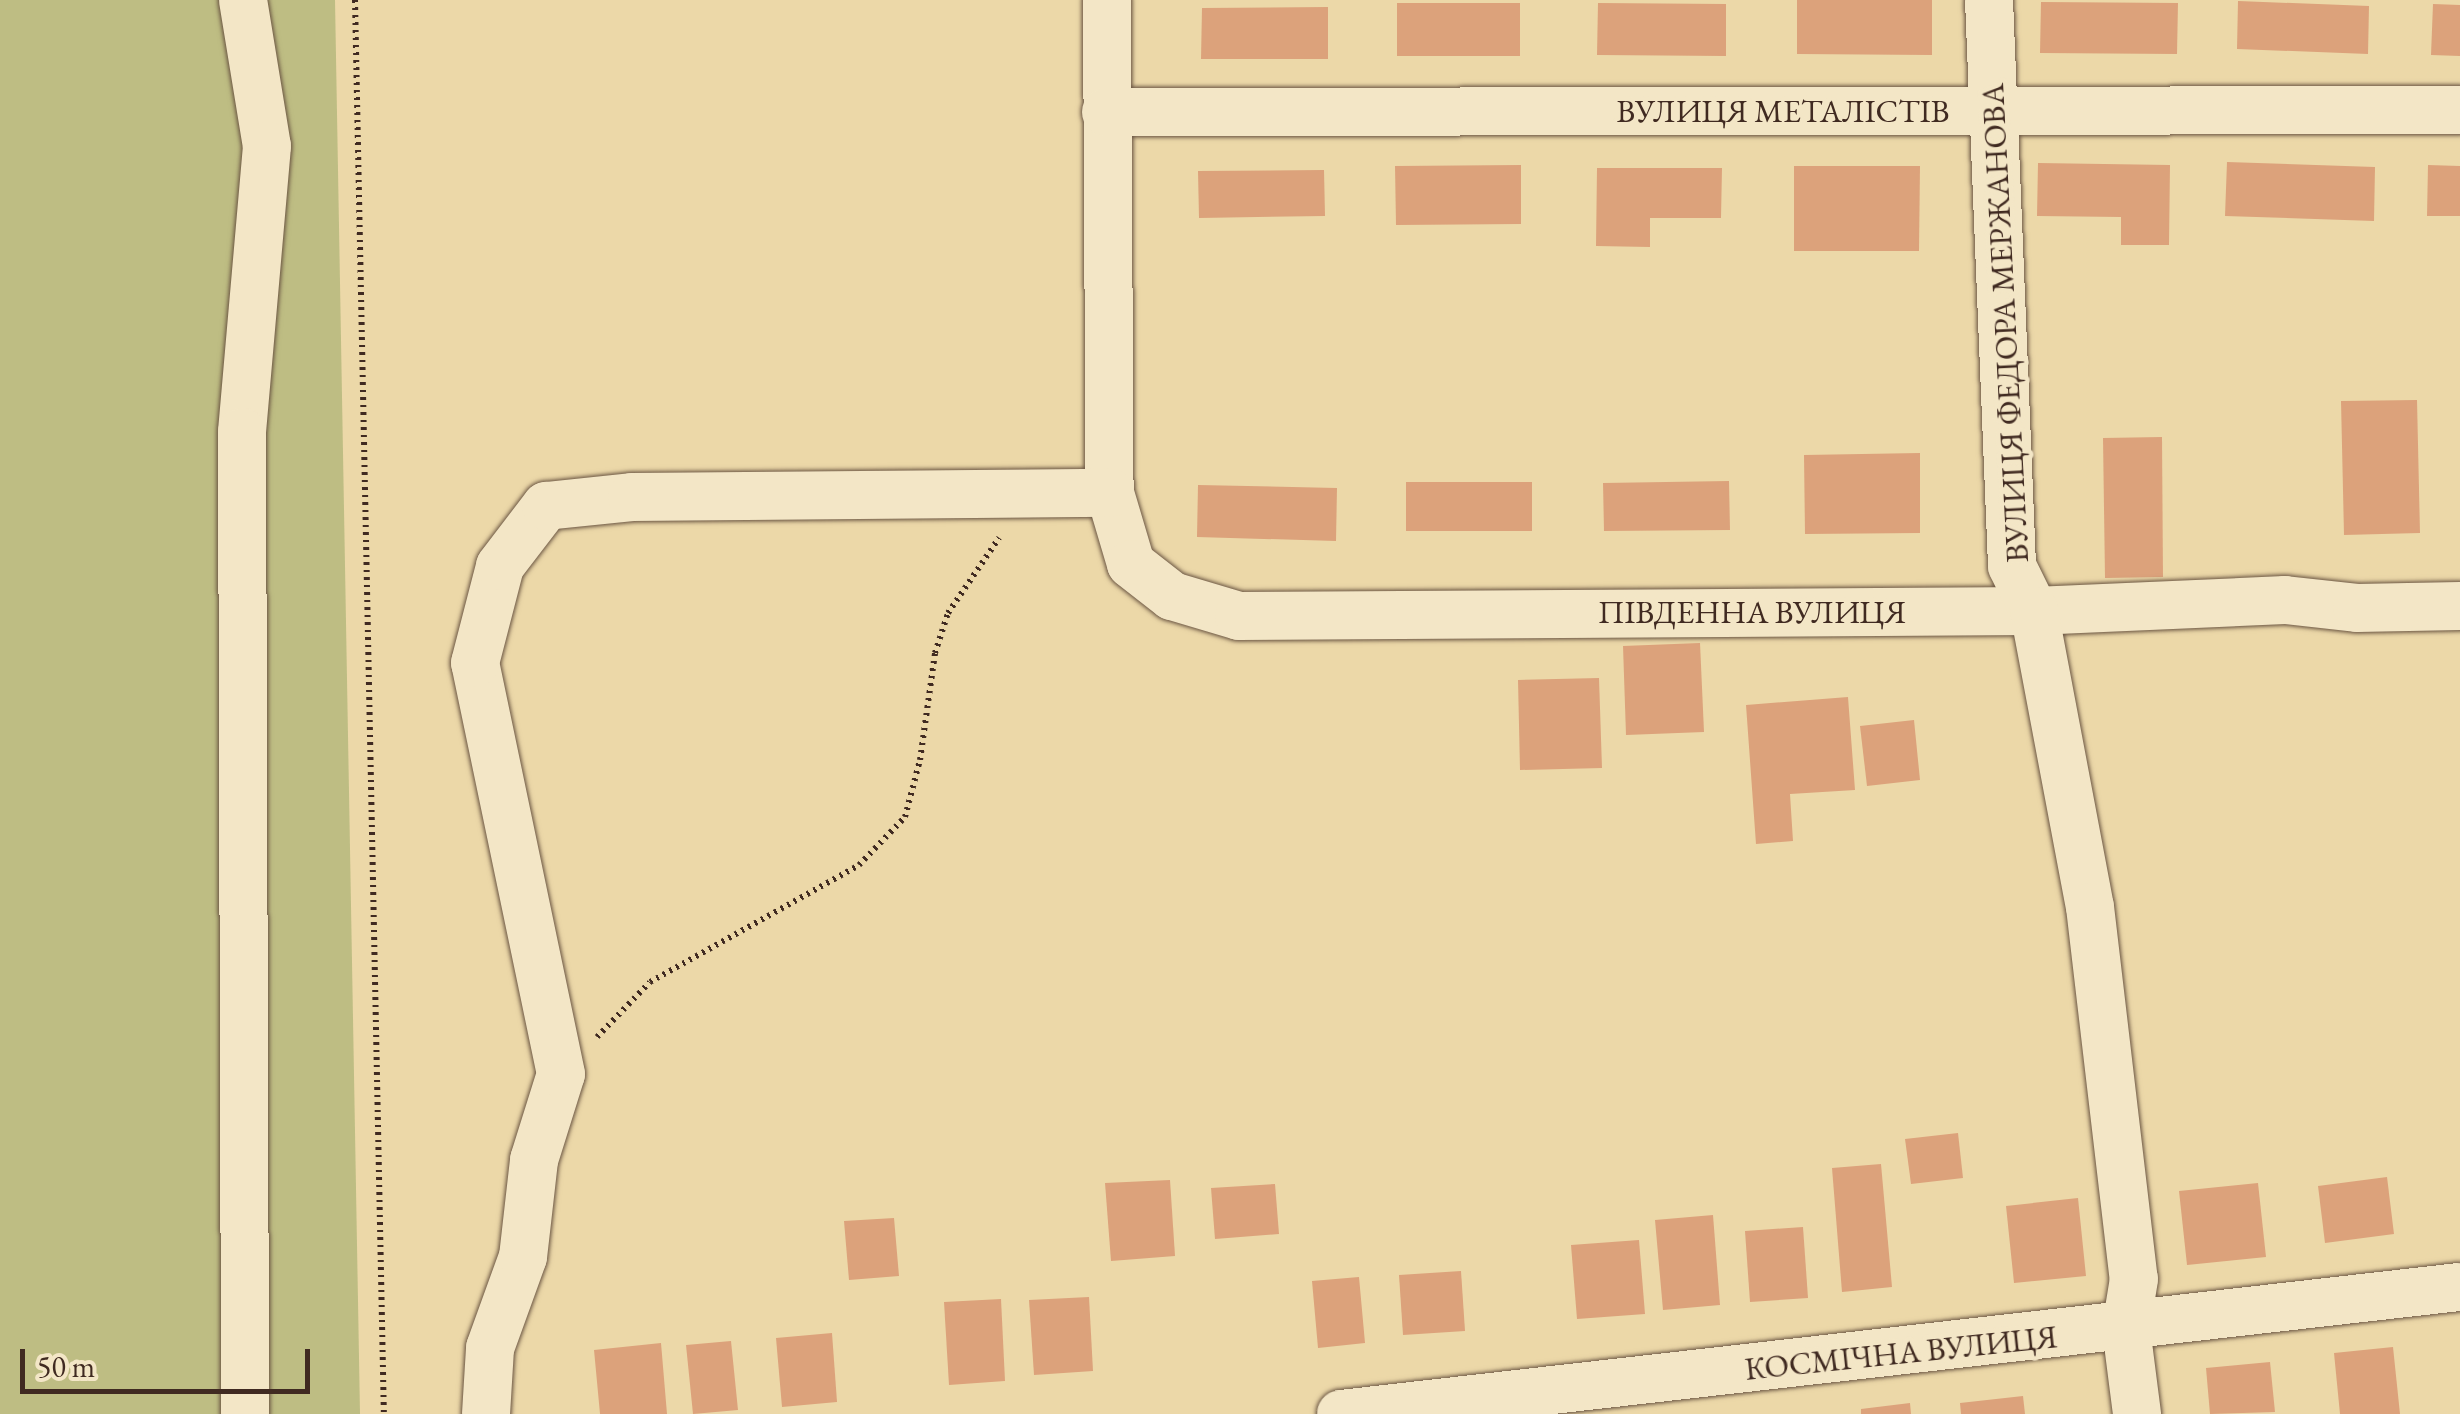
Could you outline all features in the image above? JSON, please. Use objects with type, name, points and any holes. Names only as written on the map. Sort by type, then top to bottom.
[{"type":"street","points":[[244,0],[267,146],[242,432],[245,1414]]},
{"type":"street","name":"ПІВДЕННА ВУЛИЦЯ","points":[[1107,0],[1110,493],[1131,564],[1172,596],[1239,616],[2034,610],[2286,600],[2356,608],[2460,606]]},
{"type":"street","name":"ВУЛИЦЯ ФЕДОРА МЕРЖАНОВА","points":[[1989,0],[2012,566],[2034,610],[2090,907],[2134,1279],[2126,1328],[2137,1414]]},
{"type":"street","name":"ВУЛИЦЯ МЕТАЛІСТІВ","points":[[1106,112],[2460,110]]},
{"type":"street","points":[[486,1414],[490,1348],[523,1257],[534,1160],[561,1074],[475,663],[500,566],[546,506],[632,497],[1110,493]]},
{"type":"street","name":"КОСМІЧНА ВУЛИЦЯ","points":[[1341,1414],[2126,1328],[2460,1287]]},
{"type":"path","points":[[355,0],[384,1414]]},
{"type":"path","points":[[561,1074],[650,982],[859,865],[904,817],[920,760],[935,653],[948,613],[1030,492]]},
{"type":"shaded area","points":[[0,0],[335,0],[360,1414],[0,1414]]},
{"type":"building","points":[[1797,0],[1932,0],[1932,55],[1797,54]]},
{"type":"building","points":[[2238,1],[2369,6],[2368,54],[2237,49]]},
{"type":"building","points":[[2041,2],[2178,3],[2177,54],[2040,53]]},
{"type":"building","points":[[1397,3],[1520,3],[1520,56],[1397,56]]},
{"type":"building","points":[[1598,3],[1726,4],[1726,56],[1597,55]]},
{"type":"building","points":[[2433,4],[2460,5],[2460,56],[2431,55]]},
{"type":"building","points":[[1328,7],[1328,59],[1201,59],[1202,8]]},
{"type":"building","points":[[2227,162],[2375,167],[2374,221],[2225,216]]},
{"type":"building","points":[[2038,163],[2170,165],[2169,245],[2121,245],[2121,217],[2037,216]]},
{"type":"building","points":[[1521,165],[1521,224],[1396,225],[1395,166]]},
{"type":"building","points":[[2428,165],[2460,166],[2460,216],[2427,216]]},
{"type":"building","points":[[1794,166],[1920,166],[1919,251],[1794,251]]},
{"type":"building","points":[[1597,168],[1722,168],[1721,218],[1650,218],[1650,247],[1596,246]]},
{"type":"building","points":[[1324,170],[1325,216],[1199,218],[1198,171]]},
{"type":"building","points":[[2417,400],[2420,533],[2344,535],[2341,401]]},
{"type":"building","points":[[2162,437],[2163,577],[2105,578],[2103,438]]},
{"type":"building","points":[[1920,453],[1920,533],[1805,534],[1804,455]]},
{"type":"building","points":[[1729,481],[1730,530],[1604,531],[1603,483]]},
{"type":"building","points":[[1406,482],[1532,482],[1532,531],[1406,531]]},
{"type":"building","points":[[1198,485],[1337,488],[1336,541],[1197,537]]},
{"type":"building","points":[[1700,643],[1704,732],[1626,735],[1623,646]]},
{"type":"building","points":[[1599,678],[1602,768],[1520,770],[1518,680]]},
{"type":"building","points":[[1848,697],[1855,790],[1790,794],[1793,841],[1756,844],[1746,705]]},
{"type":"building","points":[[1914,720],[1920,780],[1867,786],[1860,726]]},
{"type":"building","points":[[1958,1133],[1963,1178],[1911,1184],[1905,1139]]},
{"type":"building","points":[[1881,1164],[1892,1287],[1842,1292],[1832,1168]]},
{"type":"building","points":[[2387,1177],[2394,1234],[2325,1243],[2318,1186]]},
{"type":"building","points":[[1170,1180],[1175,1256],[1111,1261],[1105,1183]]},
{"type":"building","points":[[2258,1183],[2266,1257],[2187,1265],[2179,1191]]},
{"type":"building","points":[[1275,1184],[1279,1234],[1215,1239],[1211,1188]]},
{"type":"building","points":[[2078,1198],[2086,1276],[2014,1283],[2006,1206]]},
{"type":"building","points":[[1713,1215],[1720,1305],[1663,1310],[1655,1220]]},
{"type":"building","points":[[894,1218],[899,1276],[849,1280],[844,1221]]},
{"type":"building","points":[[1803,1227],[1808,1298],[1750,1302],[1745,1231]]},
{"type":"building","points":[[1639,1240],[1645,1314],[1577,1319],[1571,1245]]},
{"type":"building","points":[[1461,1271],[1465,1331],[1403,1335],[1399,1275]]},
{"type":"building","points":[[1359,1277],[1365,1343],[1318,1348],[1312,1281]]},
{"type":"building","points":[[1089,1297],[1093,1371],[1034,1375],[1029,1300]]},
{"type":"building","points":[[1001,1299],[1005,1381],[949,1385],[944,1302]]},
{"type":"building","points":[[832,1333],[837,1402],[782,1407],[776,1338]]},
{"type":"building","points":[[731,1341],[738,1410],[693,1414],[686,1345]]},
{"type":"building","points":[[661,1343],[667,1414],[600,1414],[594,1350]]},
{"type":"building","points":[[2393,1347],[2400,1414],[2340,1414],[2334,1353]]},
{"type":"building","points":[[2270,1362],[2275,1412],[2210,1414],[2206,1368]]},
{"type":"building","points":[[2023,1396],[2025,1414],[1961,1414],[1960,1403]]},
{"type":"building","points":[[1910,1403],[1911,1414],[1861,1414],[1861,1409]]}]
